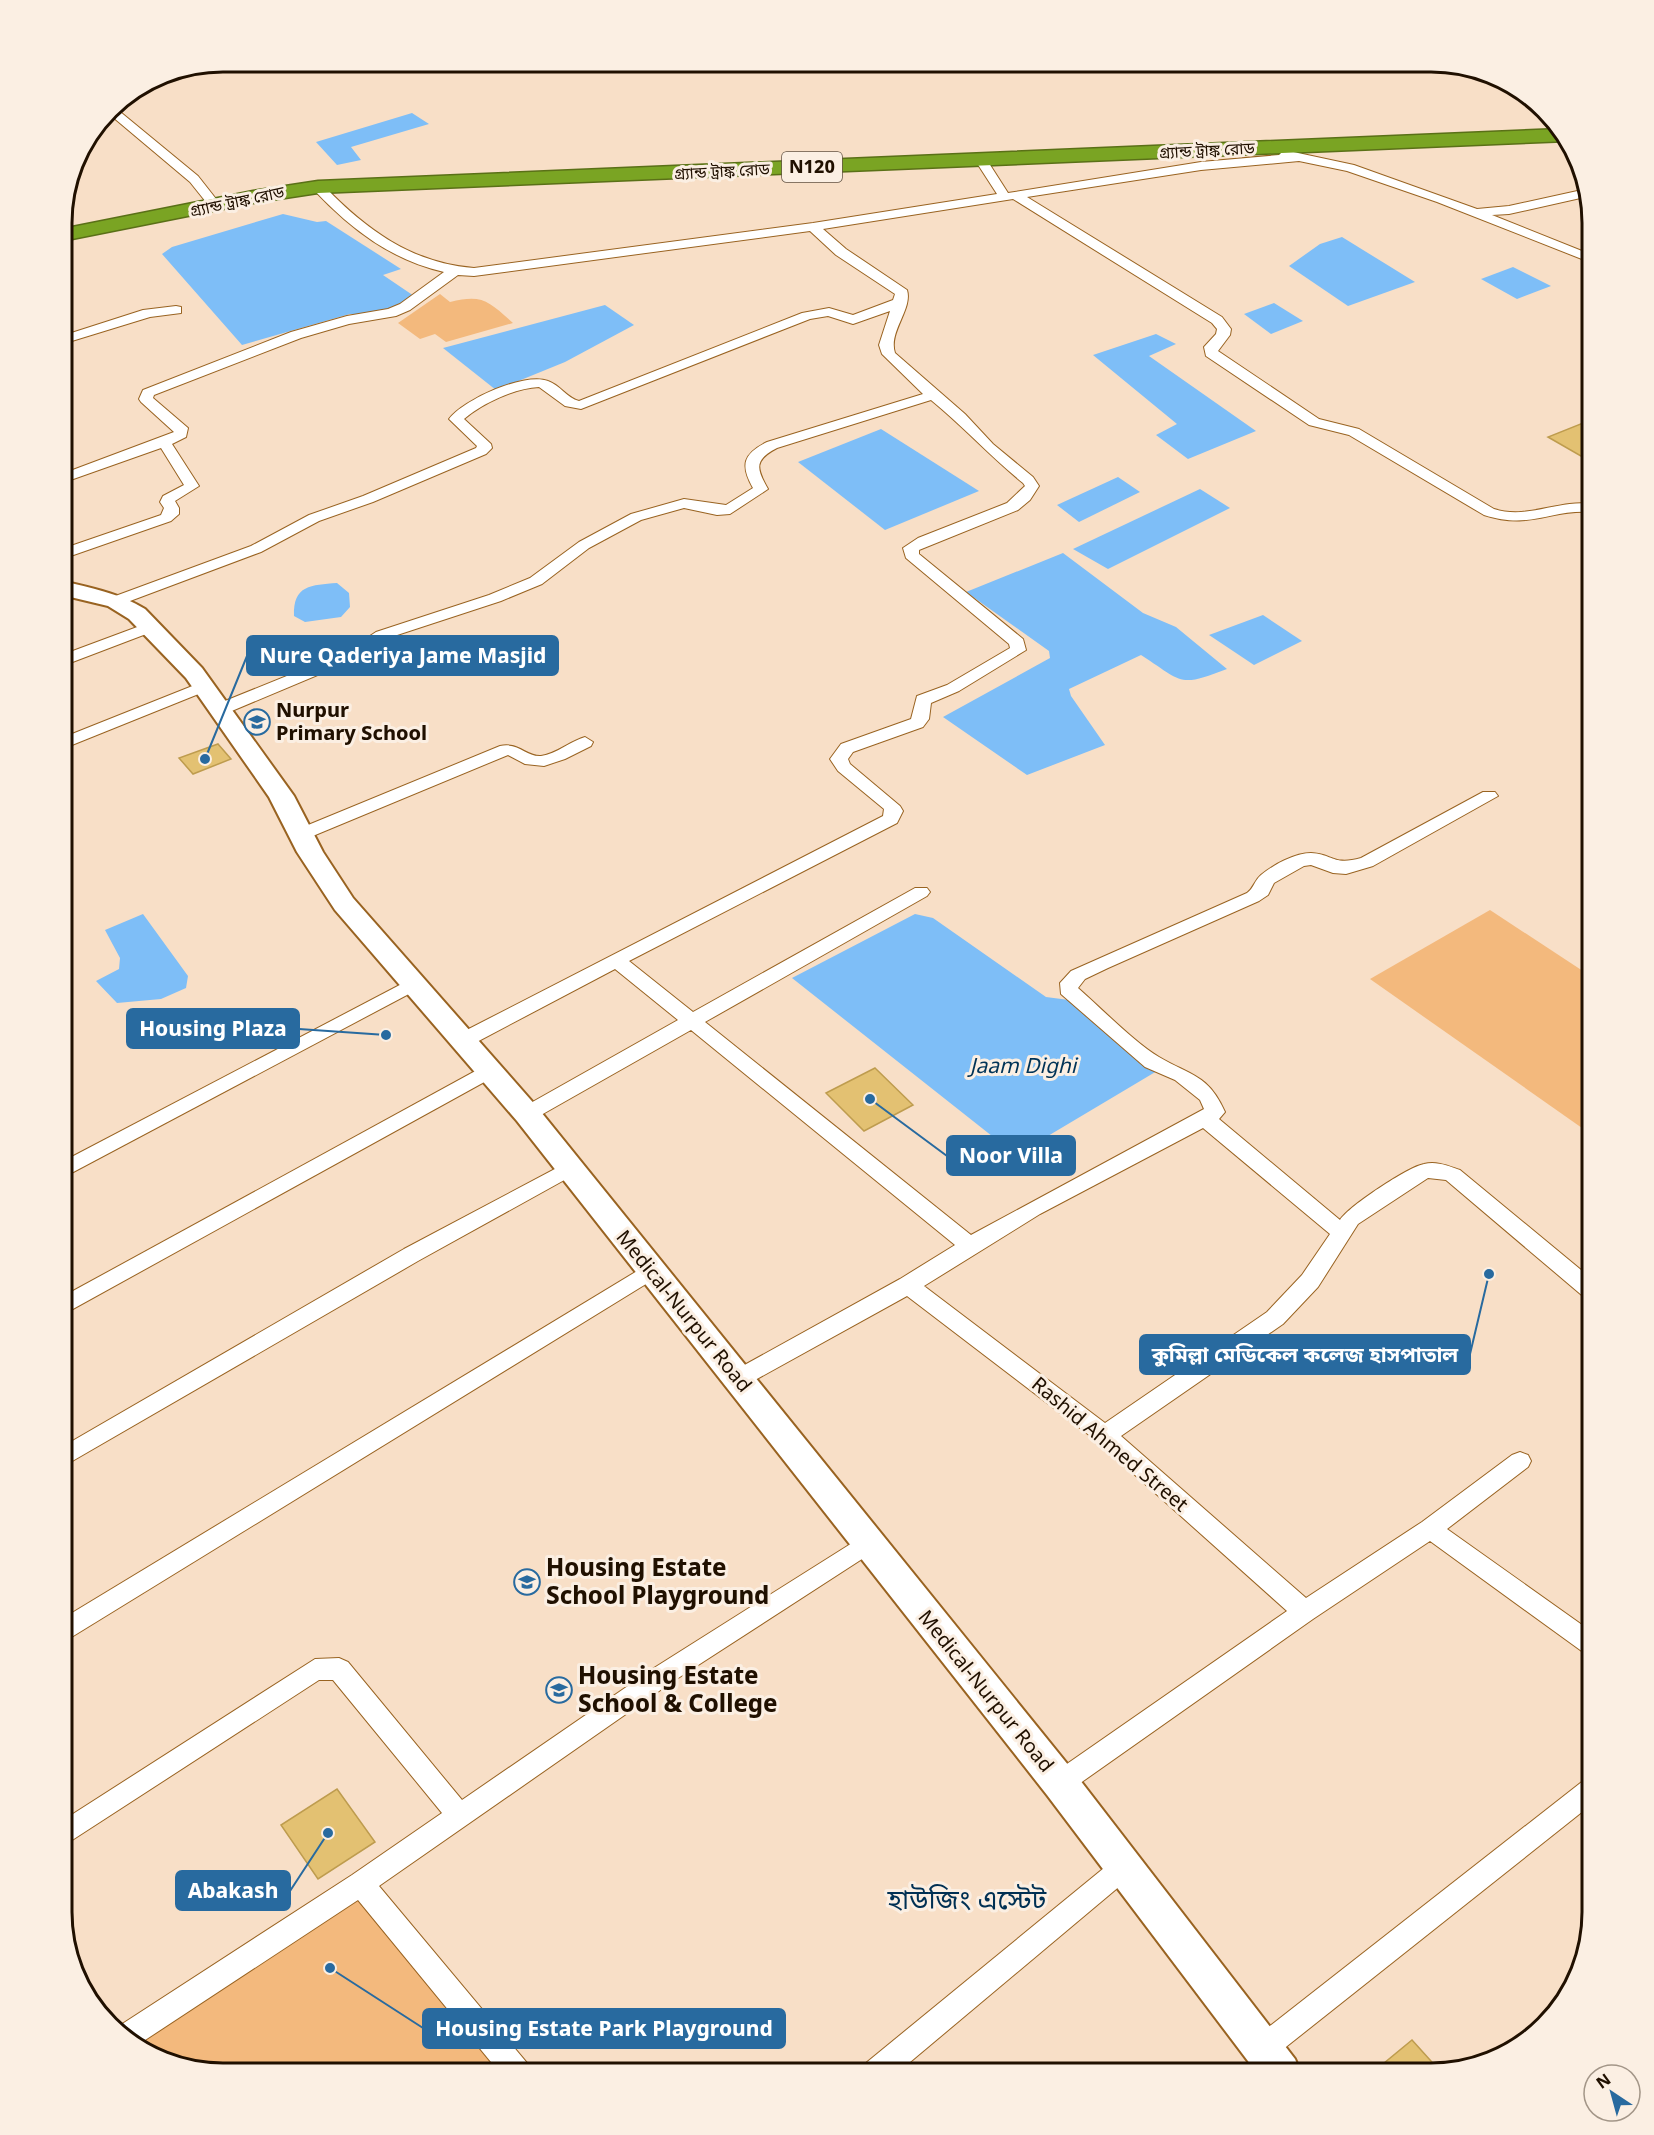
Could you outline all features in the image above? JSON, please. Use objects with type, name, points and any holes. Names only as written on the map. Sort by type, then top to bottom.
[{"type":"highway","name":"গ্র্যান্ড ট্রাঙ্ক রোড","points":[[72,233],[172,215],[274,192],[318,187],[1554,135]]},
{"type":"street","points":[[118,114],[179,166],[214,204]]},
{"type":"street","points":[[1269,147],[1296,158],[1350,168],[1474,212],[1582,255]]},
{"type":"street","points":[[318,187],[345,216],[390,247],[426,264],[453,272],[500,271],[813,227],[1242,161],[1296,158]]},
{"type":"street","points":[[981,160],[1010,196],[1217,320],[1224,329],[1223,335],[1211,347],[1211,352],[1314,422],[1354,432],[1489,512],[1506,519],[1526,519],[1571,506],[1582,507]]},
{"type":"street","points":[[1474,212],[1509,210],[1579,194]]},
{"type":"street","points":[[464,1040],[891,819],[894,811],[891,806],[844,767],[839,759],[841,753],[858,744],[917,723],[921,719],[920,705],[923,700],[975,676],[1018,650],[1017,642],[1011,636],[986,619],[910,555],[911,548],[925,540],[988,518],[1026,499],[1032,486],[890,354],[886,345],[902,293],[895,286],[841,252],[813,227]]},
{"type":"street","points":[[72,474],[181,434],[180,428],[146,399],[148,393],[305,332],[347,320],[391,314],[405,307],[453,272]]},
{"type":"street","points":[[116,601],[256,549],[314,518],[368,499],[481,451],[485,448],[484,444],[456,419],[486,399],[539,382],[572,405],[581,405],[807,316],[829,312],[853,320],[901,302]]},
{"type":"street","points":[[72,337],[148,313],[176,310]]},
{"type":"street","points":[[72,741],[352,655],[382,635],[478,604],[536,581],[584,544],[636,517],[684,502],[717,510],[730,509],[756,495],[761,489],[753,475],[752,462],[758,452],[772,445],[933,395]]},
{"type":"street","points":[[72,550],[171,514],[168,499],[188,490],[192,483],[164,442]]},
{"type":"street","name":"Medical-Nurpur Road","points":[[72,590],[116,601],[138,614],[148,628],[213,698],[281,796],[310,852],[344,904],[527,1114],[1060,1783],[1273,2063]]},
{"type":"street","points":[[72,657],[148,628]]},
{"type":"street","points":[[302,834],[506,750],[514,749],[532,760],[540,760],[585,742]]},
{"type":"street","points":[[738,1378],[908,1285],[1034,1209],[1215,1112],[1208,1096],[1182,1075],[1152,1062],[1068,990],[1069,983],[1078,975],[1253,897],[1276,872],[1299,861],[1312,859],[1334,867],[1346,868],[1367,862],[1489,796]]},
{"type":"street","points":[[527,1114],[921,892]]},
{"type":"street","points":[[616,960],[970,1246]]},
{"type":"street","points":[[72,1166],[415,983]]},
{"type":"street","points":[[72,1301],[490,1070]]},
{"type":"street","points":[[1205,1118],[1343,1234]]},
{"type":"street","points":[[72,1452],[401,1261],[570,1168]]},
{"type":"street","points":[[1105,1435],[1275,1318],[1310,1281],[1351,1220],[1367,1206],[1424,1171],[1438,1170],[1453,1175],[1582,1282]]},
{"type":"street","points":[[72,1625],[652,1270]]},
{"type":"street","name":"Rashid Ahmed Street","points":[[908,1285],[1105,1435],[1305,1612]]},
{"type":"street","points":[[1060,1783],[1305,1612],[1430,1529],[1520,1461]]},
{"type":"street","points":[[1430,1529],[1582,1637]]},
{"type":"street","points":[[132,2033],[361,1884],[663,1675],[868,1542]]},
{"type":"street","points":[[72,1828],[315,1670],[339,1670],[460,1816]]},
{"type":"street","points":[[1262,2049],[1582,1798]]},
{"type":"street","points":[[888,2063],[1125,1867]]},
{"type":"street","points":[[361,1884],[509,2063]]},
{"type":"shaded area","points":[[440,294],[450,302],[470,299],[484,301],[513,323],[446,342],[435,334],[420,339],[398,323]]},
{"type":"shaded area","points":[[1490,910],[1582,970],[1582,1128],[1370,979]]},
{"type":"shaded area","points":[[358,1895],[493,2063],[203,2062],[165,2052],[138,2037]]},
{"type":"water","points":[[412,113],[429,124],[351,147],[361,160],[337,165],[316,142]]},
{"type":"water","points":[[283,214],[317,222],[326,221],[401,269],[383,275],[414,296],[381,314],[350,314],[242,345],[162,254],[172,247]]},
{"type":"water","points":[[1342,237],[1415,282],[1348,306],[1289,266],[1320,244]]},
{"type":"water","points":[[1513,267],[1551,286],[1517,299],[1481,279]]},
{"type":"water","points":[[1274,303],[1303,321],[1271,334],[1244,314]]},
{"type":"water","points":[[605,305],[634,325],[565,362],[496,390],[443,348]]},
{"type":"water","points":[[1156,334],[1176,344],[1149,356],[1256,431],[1188,459],[1156,435],[1177,424],[1093,355]]},
{"type":"water","points":[[881,429],[979,491],[885,530],[798,462]]},
{"type":"water","points":[[1118,477],[1140,492],[1079,522],[1057,505]]},
{"type":"water","points":[[1200,489],[1230,508],[1108,569],[1073,549]]},
{"type":"water","points":[[1063,553],[1143,613],[1176,627],[1227,669],[1199,679],[1181,679],[1141,655],[1069,689],[1071,696],[1105,745],[1027,775],[943,717],[1050,658],[1049,651],[966,592]]},
{"type":"water","points":[[337,583],[349,593],[350,607],[341,617],[305,622],[294,616],[294,606],[300,592],[312,586]]},
{"type":"water","points":[[1263,615],[1302,641],[1254,665],[1209,635]]},
{"type":"water","points":[[143,914],[188,976],[186,988],[161,999],[117,1003],[96,981],[119,969],[120,958],[105,930]]},
{"type":"water","name":"Jaam Dighi","points":[[915,914],[933,918],[1046,997],[1069,1000],[1157,1071],[1016,1155],[792,978]]},
{"type":"building","points":[[1582,423],[1582,457],[1548,437]]},
{"type":"building","points":[[218,744],[231,759],[193,774],[179,758]]},
{"type":"building","points":[[875,1068],[913,1105],[864,1131],[826,1093]]},
{"type":"building","points":[[337,1789],[375,1842],[318,1879],[281,1825]]},
{"type":"building","points":[[1412,2040],[1433,2063],[1431,2063],[1384,2063]]},
{"type":"place","name":"Nurpur Primary School","points":[[257,722]]},
{"type":"place","name":"Nure Qaderiya Jame Masjid","points":[[205,759]]},
{"type":"place","name":"Housing Plaza","points":[[386,1035]]},
{"type":"place","name":"Noor Villa","points":[[870,1099]]},
{"type":"place","name":"কুমিল্লা মেডিকেল কলেজ হাসপাতাল","points":[[1489,1274]]},
{"type":"place","name":"Housing Estate School Playground","points":[[527,1582]]},
{"type":"place","name":"Housing Estate School & College","points":[[559,1690]]},
{"type":"place","name":"Abakash","points":[[328,1833]]},
{"type":"place","name":"Housing Estate Park Playground","points":[[330,1968]]},
{"type":"district","name":"হাউজিং এস্টেট","points":[[967,1900]]}]
